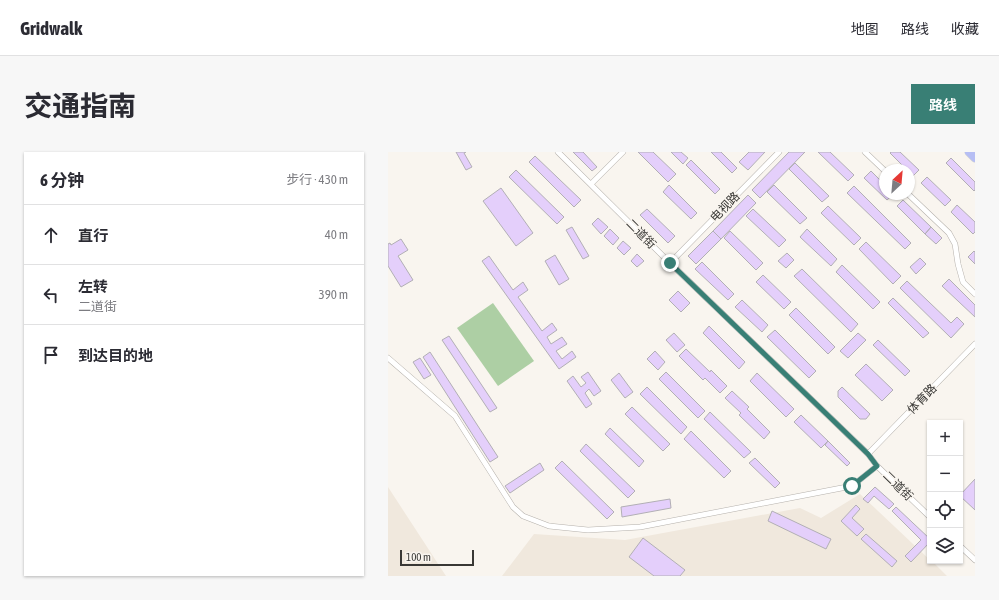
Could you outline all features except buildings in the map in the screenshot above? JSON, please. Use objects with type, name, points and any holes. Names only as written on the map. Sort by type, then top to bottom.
[{"type":"highway","points":[[969,152],[975,158]]},
{"type":"street","name":"二道街","points":[[558,152],[670,263],[868,454],[877,466],[927,514]]},
{"type":"street","points":[[591,184],[623,152]]},
{"type":"street","name":"电视路","points":[[670,263],[779,152]]},
{"type":"street","points":[[865,152],[879,165]]},
{"type":"street","points":[[914,200],[952,239],[955,244],[963,282],[975,294]]},
{"type":"street","name":"体育路","points":[[868,454],[975,344]]},
{"type":"street","points":[[388,358],[455,416],[513,507],[523,516],[549,526],[588,530],[640,526],[852,486],[877,466]]},
{"type":"street","points":[[963,549],[975,560]]},
{"type":"shaded area","points":[[388,487],[446,576],[388,576]]},
{"type":"shaded area","points":[[860,494],[927,557],[927,564],[935,564],[947,576],[502,576],[534,534],[625,540],[800,508],[821,518]]},
{"type":"green space","points":[[493,303],[534,361],[498,386],[457,328]]},
{"type":"route","points":[[670,263],[868,454],[877,466],[852,486]]}]
